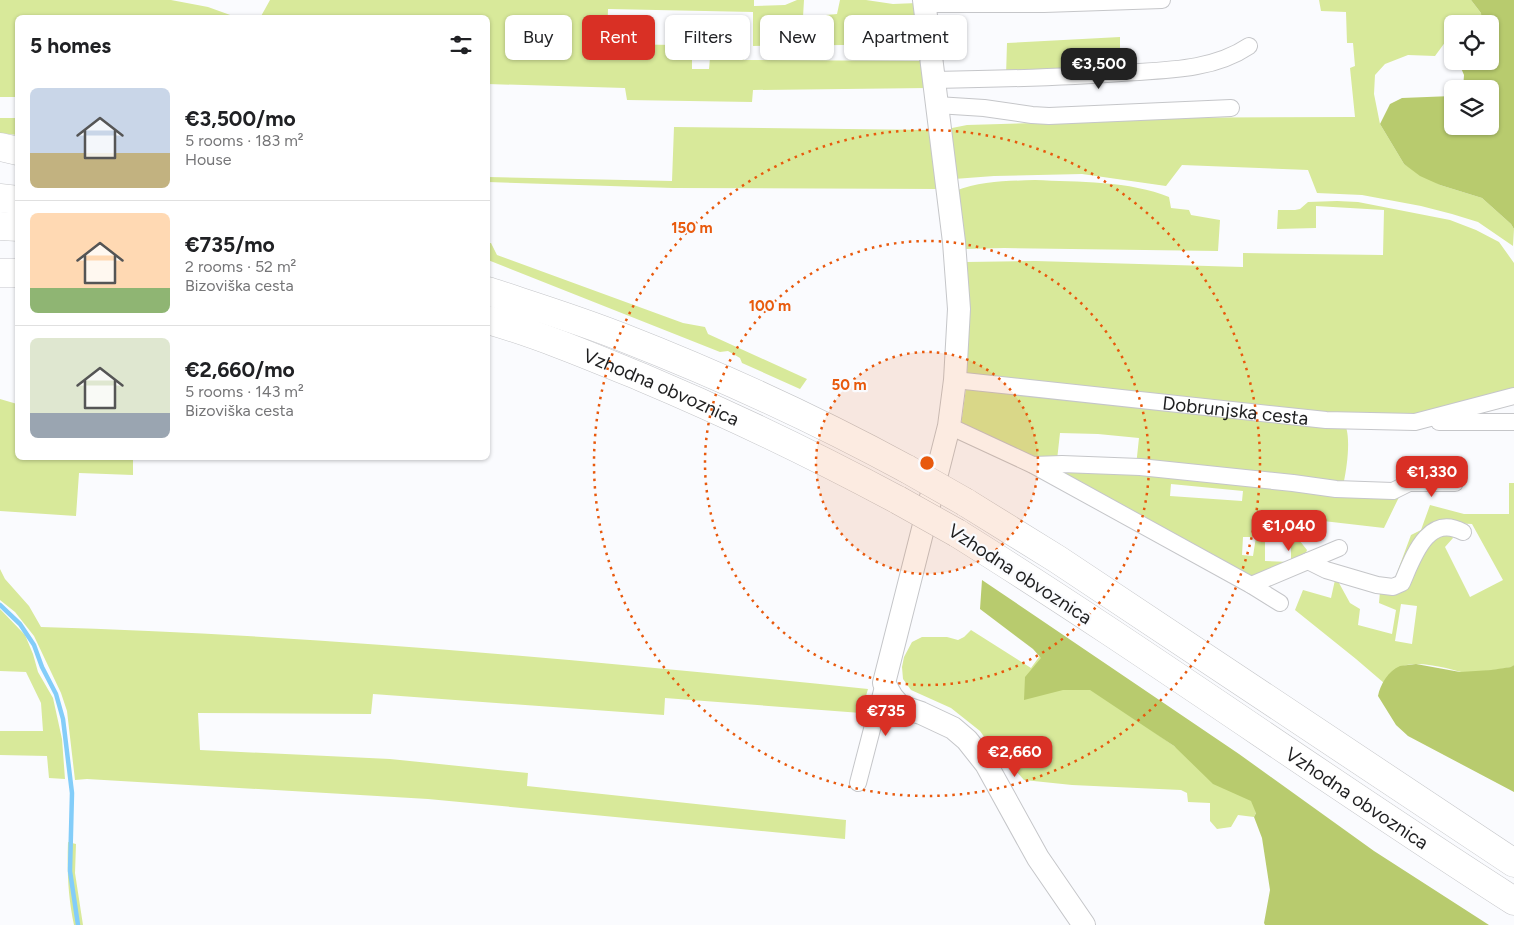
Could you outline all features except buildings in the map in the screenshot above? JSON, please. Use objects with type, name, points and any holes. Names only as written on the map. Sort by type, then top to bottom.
[{"type":"highway","points":[[0,148],[15,150]]},
{"type":"highway","points":[[0,198],[15,200]]},
{"type":"highway","points":[[0,226],[15,227]]},
{"type":"highway","points":[[0,273],[15,273]]},
{"type":"highway","points":[[490,276],[517,285],[548,310]]},
{"type":"highway","name":"Vzhodna obvoznica","points":[[490,292],[548,310],[695,366],[769,399],[907,469],[965,502],[1057,559],[1514,864]]},
{"type":"highway","name":"Vzhodna obvoznica","points":[[490,321],[543,338],[748,424],[828,463],[957,533],[1135,648],[1514,901]]},
{"type":"highway","points":[[490,334],[543,338]]},
{"type":"street","points":[[858,783],[949,426],[956,380],[959,309],[954,242],[924,2],[1044,4],[1162,0]]},
{"type":"street","points":[[934,80],[1062,77],[1168,70],[1213,64],[1236,55],[1249,46]]},
{"type":"street","points":[[937,105],[984,108],[1049,116],[1231,108]]},
{"type":"street","name":"Dobrunjska cesta","points":[[956,380],[1326,420],[1414,422],[1514,396]]},
{"type":"street","points":[[1414,422],[1514,422]]},
{"type":"street","points":[[949,426],[1033,465],[1251,585],[1280,603]]},
{"type":"street","points":[[1033,465],[1062,464],[1140,468],[1346,489],[1393,491],[1409,483],[1420,471],[1454,464]]},
{"type":"street","points":[[1409,483],[1455,483]]},
{"type":"street","points":[[1308,561],[1326,570],[1393,587],[1402,583],[1427,535],[1442,527],[1453,527],[1463,532]]},
{"type":"street","points":[[1251,585],[1339,548]]},
{"type":"street","points":[[884,683],[900,706],[953,728],[967,740],[986,764],[1038,858],[1084,925]]},
{"type":"green space","points":[[0,0],[171,0],[208,7],[230,15],[15,15],[15,97],[0,97]]},
{"type":"green space","points":[[270,0],[754,0],[754,6],[785,5],[797,0],[804,0],[803,15],[760,15],[760,46],[753,46],[753,12],[608,9],[608,15],[582,15],[582,60],[655,60],[655,45],[665,45],[665,60],[692,60],[692,69],[709,69],[710,60],[924,61],[927,88],[753,90],[752,102],[627,100],[625,88],[490,84],[490,15],[262,15]]},
{"type":"green space","points":[[840,0],[866,0],[893,4],[917,3],[919,15],[844,15],[844,45],[834,45],[834,15],[826,15],[837,14]]},
{"type":"green space","points":[[1319,0],[1471,0],[1481,15],[1444,15],[1444,44],[1435,56],[1408,55],[1385,64],[1375,75],[1374,94],[1380,124],[1404,164],[1440,185],[1482,198],[1511,224],[1514,229],[1513,246],[1478,222],[1452,214],[1362,195],[1317,193],[1308,170],[1182,165],[1166,186],[1082,174],[954,179],[947,129],[967,125],[1117,118],[1355,117],[1350,68],[1355,66],[1353,43],[1347,43],[1346,12],[1321,11]]},
{"type":"green space","points":[[1471,0],[1514,0],[1514,229],[1511,224],[1482,198],[1440,185],[1420,176],[1404,164],[1380,124],[1390,104],[1402,98],[1444,96],[1444,135],[1499,135],[1499,80],[1464,80],[1462,70],[1499,70],[1499,15],[1481,15]]},
{"type":"green space","points":[[1120,37],[1120,61],[1107,61],[1107,69],[1006,76],[1007,43]]},
{"type":"green space","points":[[0,118],[15,118],[15,135],[0,133]]},
{"type":"green space","points":[[674,127],[932,130],[940,189],[673,188],[490,182],[490,177],[672,181]]},
{"type":"green space","points":[[1035,180],[1121,185],[1169,197],[1171,208],[1189,210],[1191,215],[1220,220],[1218,251],[964,249],[955,191],[985,183]]},
{"type":"green space","points":[[1308,202],[1358,202],[1450,220],[1476,230],[1499,242],[1514,263],[1514,394],[1411,418],[1369,419],[967,375],[969,315],[966,262],[1035,261],[1243,267],[1243,253],[1383,255],[1384,210],[1316,206],[1316,228],[1277,229],[1278,210],[1300,209]]},
{"type":"green space","points":[[490,243],[497,255],[683,323],[705,327],[708,334],[807,379],[800,389],[742,363],[740,358],[728,351],[720,352],[490,261]]},
{"type":"green space","points":[[966,388],[1345,425],[1348,444],[1344,481],[1339,484],[1136,466],[1139,438],[1098,434],[1060,433],[1057,460],[1028,458],[961,425]]},
{"type":"green space","points":[[0,399],[15,403],[15,460],[133,460],[133,475],[79,473],[76,516],[0,511]]},
{"type":"green space","points":[[1056,469],[1400,495],[1384,528],[1280,516],[1307,550],[1303,560],[1266,577],[1246,577]],"holes":[[[1171,484],[1243,491],[1242,501],[1170,496]],[[1243,537],[1256,537],[1253,556],[1242,555]],[[1265,541],[1291,542],[1291,562],[1265,561]]]},
{"type":"green space","points":[[1509,483],[1514,483],[1514,665],[1512,667],[1461,672],[1428,665],[1410,664],[1396,669],[1384,683],[1295,610],[1303,590],[1331,598],[1335,580],[1339,583],[1350,603],[1360,609],[1358,625],[1392,634],[1396,610],[1379,603],[1380,591],[1395,592],[1402,590],[1423,546],[1437,534],[1449,531],[1453,538],[1445,547],[1470,597],[1503,580],[1472,524],[1452,522],[1431,528],[1424,534],[1412,551],[1399,580],[1395,578],[1411,535],[1421,530],[1430,505],[1464,514],[1509,514]],"holes":[[[1401,604],[1417,606],[1412,644],[1395,641]]]},
{"type":"green space","points":[[0,569],[5,579],[29,606],[41,627],[248,636],[455,650],[868,689],[861,713],[665,698],[664,715],[373,694],[371,714],[198,713],[200,750],[390,759],[528,773],[527,786],[846,820],[845,839],[428,799],[87,779],[75,780],[67,711],[61,693],[34,636],[15,612],[0,600]]},
{"type":"green space","points":[[982,580],[1239,754],[1374,851],[1489,925],[1265,925],[1270,890],[1262,838],[1254,817],[1256,813],[1251,801],[1213,784],[1174,746],[1090,690],[1063,690],[1024,700],[1025,677],[1041,658],[1033,649],[980,609]]},
{"type":"green space","points":[[0,609],[25,635],[38,672],[53,698],[62,739],[65,779],[49,778],[47,756],[0,755],[0,731],[43,731],[41,703],[26,672],[0,671]]},
{"type":"green space","points":[[971,630],[1031,668],[1042,653],[1259,806],[1254,817],[1238,815],[1231,827],[1217,829],[1210,821],[1210,803],[1188,802],[1187,793],[1181,790],[1072,785],[1024,780],[1015,770],[1005,767],[980,731],[951,708],[911,690],[903,679],[902,667],[904,657],[912,642],[922,637],[947,637],[958,640]]},
{"type":"green space","points":[[1416,664],[1460,672],[1491,670],[1514,665],[1514,792],[1408,736],[1396,725],[1378,696],[1379,692],[1385,679],[1392,671],[1400,666]]},
{"type":"green space","points":[[68,842],[76,844],[75,873],[83,925],[74,925],[72,914],[68,884]]},
{"type":"waterway","points":[[0,605],[20,624],[34,645],[42,667],[56,694],[63,719],[72,793],[70,871],[78,925]]}]
